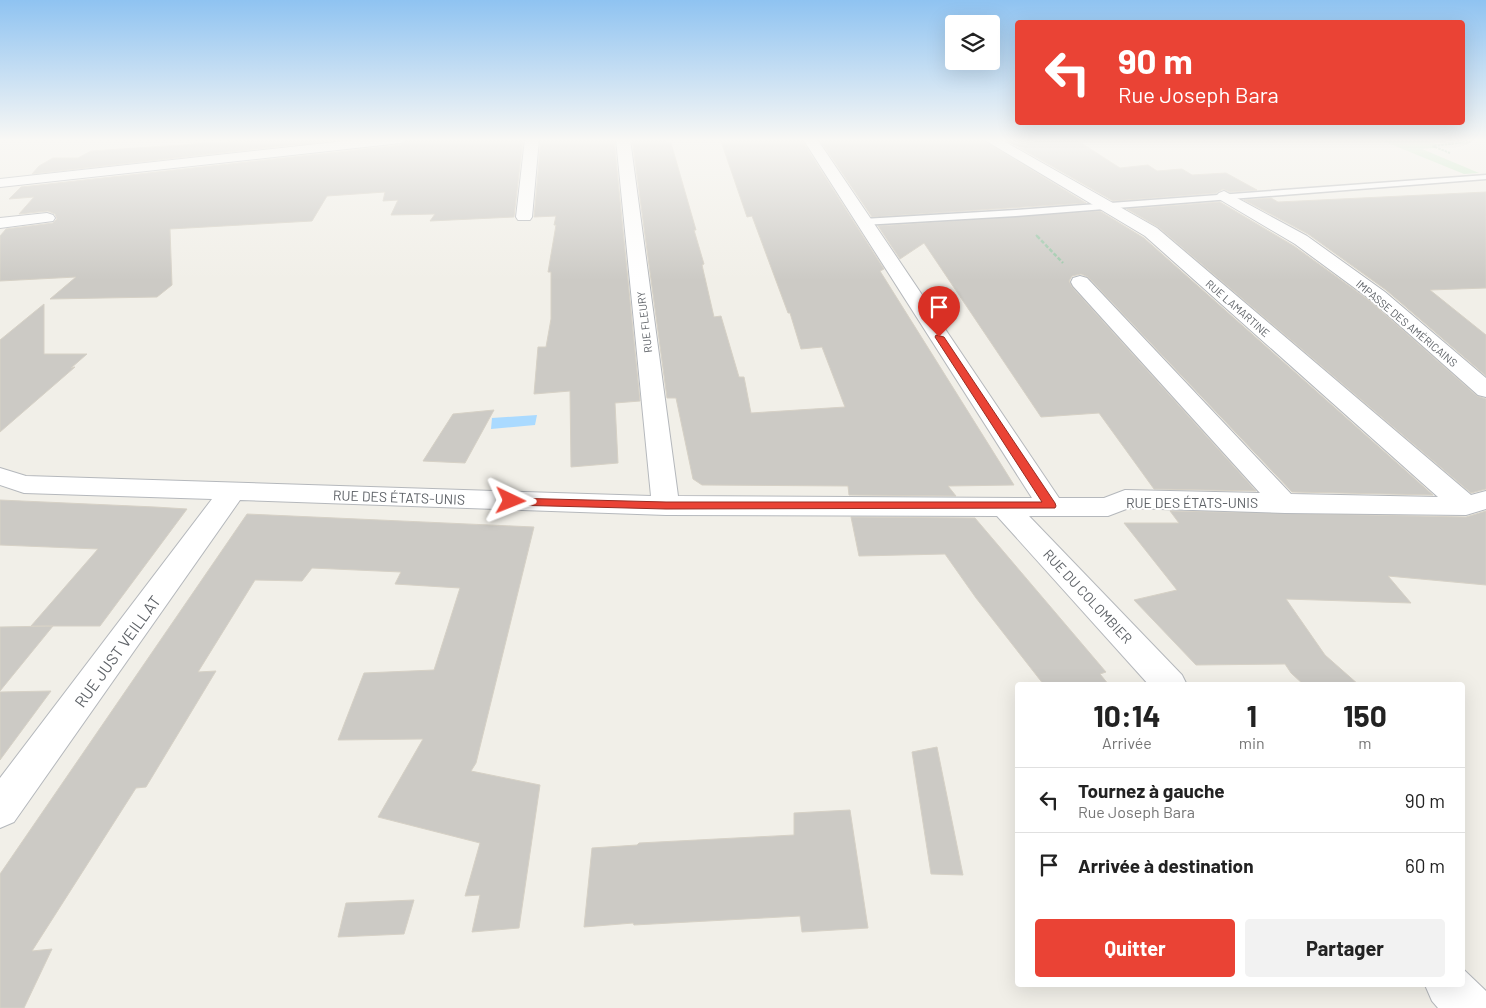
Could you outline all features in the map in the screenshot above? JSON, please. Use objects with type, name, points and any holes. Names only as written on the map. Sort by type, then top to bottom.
[{"type":"street","points":[[524,217],[527,186]]},
{"type":"street","name":"RUE FLEURY","points":[[629,186],[666,506]]},
{"type":"street","points":[[840,186],[1051,506]]},
{"type":"street","name":"RUE LAMARTINE","points":[[1071,186],[1151,232],[1476,503]]},
{"type":"street","name":"IMPASSE DES AMÉRICAINS","points":[[1224,196],[1301,240],[1378,296],[1486,390]]},
{"type":"street","points":[[0,223],[47,218]]},
{"type":"street","points":[[1080,282],[1285,504]]},
{"type":"street","name":"RUE DES ÉTATS-UNIS","points":[[0,476],[24,484],[666,506],[1108,507],[1125,499],[1252,501],[1285,504],[1476,503]]},
{"type":"street","name":"RUE JUST VEILLAT","points":[[0,809],[232,492]]},
{"type":"street","name":"RUE DU COLOMBIER","points":[[1005,507],[1167,682]]},
{"type":"street","points":[[1450,987],[1470,1008]]},
{"type":"lane","points":[[863,222],[1016,213],[1361,186]]},
{"type":"path","points":[[1016,213],[1080,282]]},
{"type":"water","points":[[537,415],[535,425],[491,429],[492,418]]},
{"type":"building","points":[[518,186],[514,217],[430,221],[435,214],[391,215],[398,200],[383,201],[385,192],[327,196],[312,221],[170,229],[172,285],[157,297],[50,299],[76,277],[0,281],[0,236],[6,229],[53,223],[57,219],[55,214],[48,211],[19,214],[34,197],[9,199],[21,187]]},
{"type":"building","points":[[537,186],[619,186],[640,401],[615,403],[618,463],[571,467],[570,391],[534,394],[538,347],[546,347],[551,319],[551,272],[548,272],[556,216],[534,217]]},
{"type":"building","points":[[638,186],[683,186],[704,264],[702,265],[714,317],[721,316],[739,377],[744,377],[751,413],[845,407],[822,347],[801,349],[790,313],[788,313],[752,216],[747,217],[736,186],[831,186],[884,269],[880,271],[1014,485],[948,486],[956,496],[849,495],[848,486],[702,485],[693,479],[676,398],[667,398]]},
{"type":"building","points":[[851,186],[1058,186],[1086,203],[872,217]]},
{"type":"building","points":[[1087,186],[1250,186],[1257,190],[1230,192],[1223,189],[1216,193],[1113,201]]},
{"type":"building","points":[[1486,192],[1486,288],[1430,290],[1486,335],[1486,376],[1386,290],[1308,234],[1244,200],[1271,198],[1278,202]]},
{"type":"building","points":[[1220,202],[1294,246],[1370,301],[1477,396],[1486,399],[1486,489],[1471,493],[1158,227],[1127,209]]},
{"type":"building","points":[[1100,211],[1144,238],[1433,495],[1292,492],[1088,277],[1081,274],[1072,276],[1069,281],[1072,287],[1256,491],[1154,489],[1099,413],[1041,417],[924,243],[900,259],[878,226]]},
{"type":"building","points":[[44,304],[44,354],[87,354],[71,368],[75,367],[0,432],[0,340]]},
{"type":"building","points":[[494,410],[465,463],[423,461],[453,414]]},
{"type":"building","points":[[0,500],[187,509],[100,626],[31,626],[98,549],[0,545]]},
{"type":"building","points":[[1170,511],[1466,517],[1486,511],[1486,585],[1388,576],[1411,603],[1286,599],[1325,655],[1356,682],[1301,682],[1285,664],[1196,665],[1134,600],[1177,590],[1124,523],[1179,523]]},
{"type":"building","points":[[247,514],[534,527],[476,763],[471,771],[540,785],[519,928],[472,932],[480,895],[465,896],[480,843],[378,817],[423,739],[338,740],[364,673],[434,670],[460,588],[395,584],[401,572],[312,568],[302,581],[255,580],[198,672],[216,671],[146,787],[136,788],[32,951],[52,949],[24,1008],[0,1008],[0,874]]},
{"type":"building","points":[[851,517],[975,518],[1106,672],[1100,674],[1107,682],[1042,682],[976,598],[945,554],[859,556]]},
{"type":"building","points":[[53,626],[0,691],[0,627]]},
{"type":"building","points":[[51,691],[0,760],[0,692]]},
{"type":"building","points":[[937,747],[963,875],[931,874],[912,752]]},
{"type":"building","points":[[850,810],[868,928],[802,932],[800,916],[634,925],[633,923],[584,927],[592,848],[637,845],[639,843],[794,835],[794,813]]},
{"type":"building","points":[[414,900],[404,934],[338,937],[346,903]]},
{"type":"route","points":[[511,501],[666,506],[1051,506],[939,337]]}]
